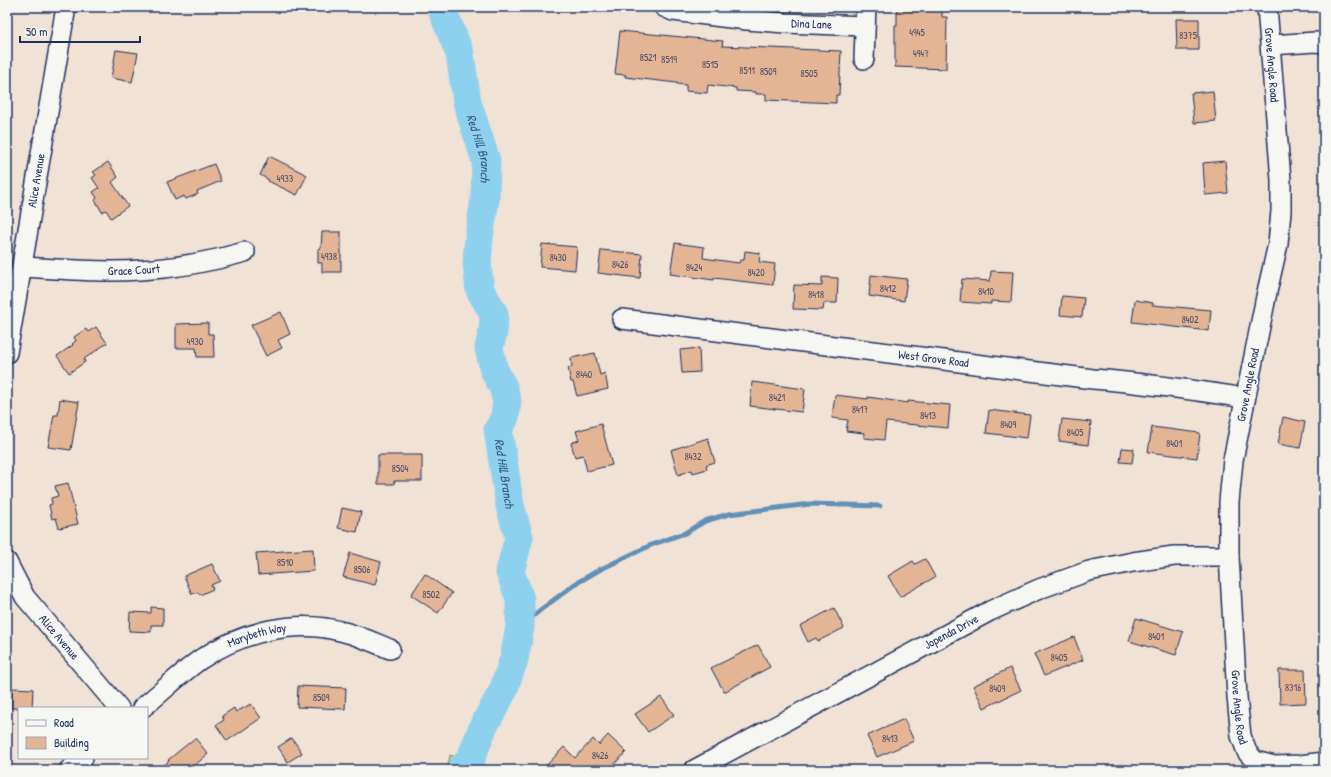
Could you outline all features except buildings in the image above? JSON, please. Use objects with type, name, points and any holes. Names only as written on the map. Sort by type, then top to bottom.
[{"type":"street","name":"Alice Avenue","points":[[7,353],[66,7]]},
{"type":"street","name":"Dina Lane","points":[[664,7],[673,11],[747,20],[865,26]]},
{"type":"street","points":[[864,59],[866,7]]},
{"type":"street","name":"Grove Angle Road","points":[[1267,7],[1281,180],[1281,211],[1278,244],[1233,460],[1229,502],[1229,556],[1237,697],[1241,736],[1247,752],[1255,761],[1274,766],[1324,762]]},
{"type":"street","points":[[1271,45],[1315,42],[1324,43]]},
{"type":"street","name":"Grace Court","points":[[22,267],[95,271],[139,271],[180,267],[208,262],[245,252]]},
{"type":"street","name":"West Grove Road","points":[[622,319],[1046,373],[1180,388],[1245,398]]},
{"type":"street","name":"Jopenda Drive","points":[[694,770],[990,611],[1039,589],[1089,571],[1132,562],[1174,556],[1229,556]]},
{"type":"street","name":"Alice Avenue","points":[[7,562],[25,597],[118,707]]},
{"type":"street","name":"Marybeth Way","points":[[143,707],[201,660],[226,645],[252,635],[280,628],[311,626],[343,632],[390,649]]},
{"type":"street","points":[[69,770],[82,759]]},
{"type":"green space","points":[[450,755],[495,770],[447,770]]},
{"type":"waterway","name":"Red Hill Branch","points":[[442,7],[460,54],[467,102],[486,161],[485,199],[479,237],[477,263],[480,290],[494,314],[493,332],[489,348],[494,370],[503,387],[507,401],[505,417],[498,430],[510,506],[519,537],[510,572],[520,599],[520,627],[514,659],[503,691],[483,727],[471,758],[461,770]]},
{"type":"waterway","points":[[520,627],[575,584],[599,570],[651,545],[685,533],[705,521],[729,514],[810,504],[880,506]]}]
